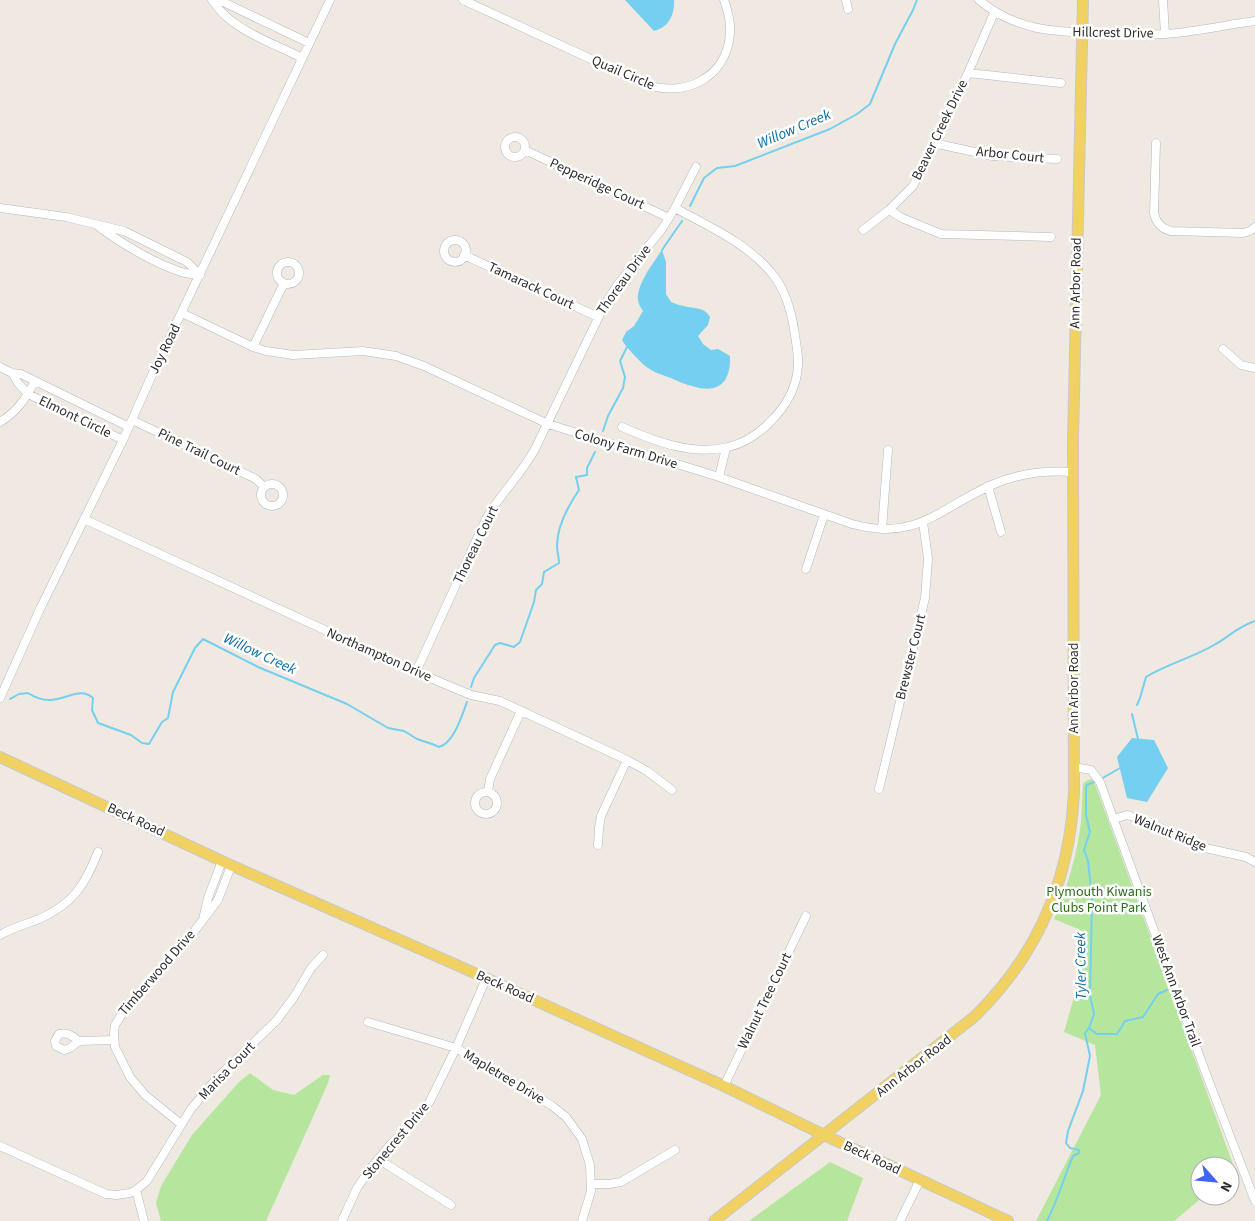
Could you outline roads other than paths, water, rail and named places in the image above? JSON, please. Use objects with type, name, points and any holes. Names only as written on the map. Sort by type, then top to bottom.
[{"type":"main road","name":"Ann Arbor Road","points":[[714,1221],[974,1018],[988,1004],[1022,958],[1048,912],[1066,860],[1073,812],[1074,767],[1073,472],[1083,0]]},
{"type":"main road","name":"Beck Road","points":[[0,757],[227,864],[724,1086],[824,1136],[1008,1221]]},
{"type":"street","points":[[212,0],[217,8],[233,24],[302,58]]},
{"type":"street","points":[[219,0],[309,43]]},
{"type":"street","name":"Joy Road","points":[[0,698],[40,609],[131,424],[330,0]]},
{"type":"street","name":"Quail Circle","points":[[463,0],[645,84],[664,89],[673,89],[684,88],[704,79],[717,67],[722,59],[730,32],[730,21],[724,0]]},
{"type":"street","points":[[846,0],[848,9]]},
{"type":"street","name":"Hillcrest Drive","points":[[979,0],[994,13],[1032,27],[1052,31],[1165,34],[1255,21]]},
{"type":"street","points":[[1163,0],[1165,34]]},
{"type":"street","name":"Beaver Creek Drive","points":[[863,230],[889,210],[913,186],[968,73],[994,13]]},
{"type":"street","points":[[968,73],[1061,84]]},
{"type":"street","name":"Arbor Court","points":[[934,143],[992,156],[1057,159]]},
{"type":"street","points":[[1156,143],[1154,213],[1158,223],[1163,228],[1171,231],[1243,233],[1255,227]]},
{"type":"street","name":"Pepperidge Court","points":[[524,150],[669,218]]},
{"type":"street","name":"Thoreau Drive","points":[[548,424],[598,317],[618,284],[676,208],[696,167]]},
{"type":"street","points":[[0,208],[66,217],[124,231],[187,262],[200,275]]},
{"type":"street","points":[[622,427],[672,446],[702,450],[726,448],[747,439],[764,427],[780,411],[790,396],[796,380],[798,363],[792,313],[782,287],[764,266],[731,238],[676,208]]},
{"type":"street","points":[[889,210],[902,218],[941,234],[1051,237]]},
{"type":"street","points":[[98,226],[119,241],[152,259],[182,273],[200,275]]},
{"type":"street","name":"Tamarack Court","points":[[464,256],[598,317]]},
{"type":"street","points":[[253,347],[284,283]]},
{"type":"street","name":"Colony Farm Drive","points":[[182,313],[253,347],[266,351],[293,355],[363,352],[396,356],[424,366],[548,424],[719,477],[858,526],[882,529],[903,528],[938,515],[988,486],[1026,474],[1049,471],[1073,472]]},
{"type":"street","points":[[1223,349],[1241,365],[1255,368]]},
{"type":"street","name":"Elmont Circle","points":[[0,366],[12,373],[21,374],[89,408],[131,424]]},
{"type":"street","name":"Elmont Circle","points":[[12,373],[28,394],[123,440]]},
{"type":"street","name":"Elmont Circle","points":[[0,422],[16,410],[35,381]]},
{"type":"street","points":[[55,407],[61,394]]},
{"type":"street","points":[[82,421],[89,408]]},
{"type":"street","name":"Pine Trail Court","points":[[131,424],[256,479],[264,487]]},
{"type":"street","name":"Thoreau Court","points":[[416,672],[486,520],[499,498],[528,462],[548,424]]},
{"type":"street","points":[[719,477],[726,448]]},
{"type":"street","points":[[882,529],[888,450]]},
{"type":"street","points":[[988,486],[1001,532]]},
{"type":"street","points":[[806,569],[824,515]]},
{"type":"street","name":"Northampton Drive","points":[[84,519],[416,672],[471,695],[500,701],[627,760],[647,771],[672,790]]},
{"type":"street","name":"Brewster Court","points":[[879,789],[925,598],[928,559],[923,522]]},
{"type":"street","points":[[488,792],[490,779],[521,711]]},
{"type":"street","points":[[598,846],[598,828],[601,816],[627,760]]},
{"type":"street","name":"West Ann Arbor Trail","points":[[1074,767],[1092,770],[1099,779],[1205,1071],[1255,1201]]},
{"type":"street","name":"Walnut Ridge","points":[[1114,819],[1127,816],[1144,820],[1205,848],[1246,857],[1255,862]]},
{"type":"street","points":[[0,935],[47,915],[70,899],[89,875],[98,852]]},
{"type":"street","name":"Timberwood Drive","points":[[114,1040],[115,1025],[120,1015],[193,933],[203,917],[208,898],[227,864]]},
{"type":"street","name":"Walnut Tree Court","points":[[724,1086],[806,916]]},
{"type":"street","name":"Marisa Court","points":[[136,1190],[151,1176],[181,1124],[216,1079],[277,1020],[294,997],[311,968],[323,955]]},
{"type":"street","name":"Stonecrest Drive","points":[[342,1221],[357,1188],[378,1159],[416,1120],[434,1093],[486,979]]},
{"type":"street","name":"Mapletree Drive","points":[[368,1022],[456,1048],[551,1105],[566,1117],[585,1146],[592,1184]]},
{"type":"street","points":[[78,1041],[114,1040],[123,1065],[136,1085],[181,1124]]},
{"type":"street","points":[[0,1146],[101,1192],[120,1195],[136,1190],[144,1221]]},
{"type":"street","points":[[582,1221],[592,1184],[621,1182],[675,1150]]},
{"type":"street","points":[[378,1159],[451,1205]]},
{"type":"street","points":[[900,1221],[920,1180]]},
{"type":"water","points":[[625,0],[674,0],[672,15],[664,26],[654,31]]},
{"type":"water","points":[[662,250],[666,262],[666,294],[671,302],[705,312],[710,317],[708,325],[698,336],[703,344],[711,350],[718,349],[730,356],[726,379],[720,385],[713,388],[694,387],[651,370],[638,359],[622,340],[626,332],[634,326],[643,311],[638,301],[638,294],[646,274]]},
{"type":"water","points":[[1132,738],[1154,740],[1168,768],[1147,802],[1127,798],[1117,757]]},
{"type":"waterway","name":"Willow Creek","points":[[690,206],[704,178],[717,168],[735,166],[830,129],[857,114],[870,104],[895,44],[917,0]]},
{"type":"waterway","name":"Willow Creek","points":[[662,250],[682,221]]},
{"type":"waterway","name":"Willow Creek","points":[[603,431],[608,416],[623,388],[625,377],[620,361],[627,347]]},
{"type":"waterway","name":"Willow Creek","points":[[471,687],[474,678],[495,645],[500,643],[514,647],[520,642],[534,602],[536,590],[542,584],[544,572],[559,563],[557,539],[567,510],[579,490],[576,477],[587,475],[587,468],[595,452]]},
{"type":"waterway","name":"Tyler Creek","points":[[1137,705],[1146,677],[1162,668],[1206,650],[1243,626],[1255,621]]},
{"type":"waterway","name":"Willow Creek","points":[[10,699],[19,694],[28,693],[48,700],[79,693],[86,694],[93,698],[92,710],[98,723],[131,735],[142,743],[149,744],[162,722],[168,718],[173,692],[195,648],[203,639],[258,667],[347,704],[388,728],[404,731],[417,739],[439,747],[449,740],[453,734],[467,702]]},
{"type":"waterway","name":"Tyler Creek","points":[[1132,714],[1138,739]]},
{"type":"waterway","name":"Tyler Creek","points":[[1101,779],[1120,768]]},
{"type":"waterway","name":"Tyler Creek","points":[[1047,1221],[1073,1156],[1079,1153],[1079,1150],[1070,1148],[1066,1143],[1068,1131],[1083,1091],[1090,1056],[1085,1033],[1094,1014],[1090,996],[1092,898],[1088,861],[1084,850],[1090,832],[1086,815],[1086,787],[1096,781]]},
{"type":"waterway","points":[[1089,1028],[1097,1034],[1117,1034],[1125,1021],[1143,1017],[1158,994],[1167,990]]},
{"type":"park label","name":"Plymouth Kiwanis Clubs Point Park","points":[[1099,900]]}]
